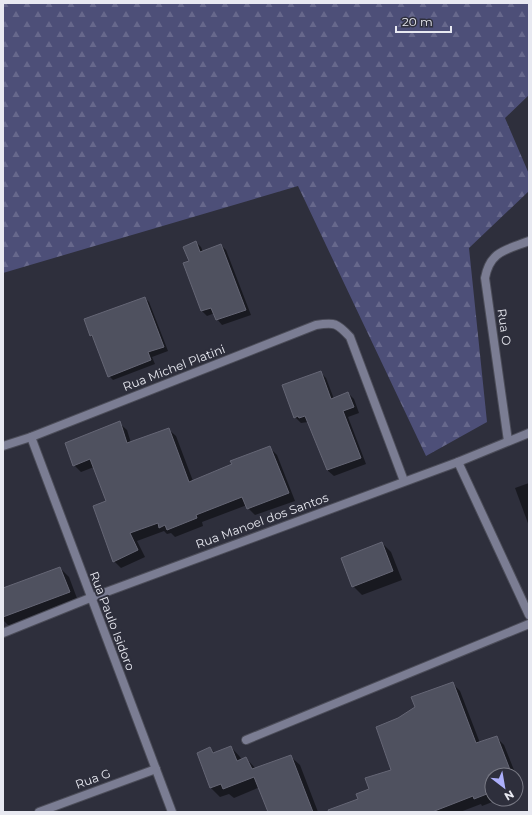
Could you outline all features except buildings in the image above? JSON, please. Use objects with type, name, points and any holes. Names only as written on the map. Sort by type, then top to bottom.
[{"type":"street","name":"Rua O","points":[[508,441],[485,278],[487,268],[492,259],[503,251],[529,241]]},
{"type":"street","name":"Rua Michel Platini","points":[[3,446],[31,437],[316,325],[331,323],[341,327],[350,337],[404,481]]},
{"type":"street","name":"Rua Manoel dos Santos","points":[[3,633],[90,598],[458,462],[529,433]]},
{"type":"street","name":"Rua Paulo Isidoro","points":[[31,437],[90,598],[172,812]]},
{"type":"street","points":[[458,462],[529,615]]},
{"type":"street","points":[[246,740],[529,624]]},
{"type":"street","name":"Rua G","points":[[39,812],[156,768]]},
{"type":"green space","points":[[3,3],[529,3],[529,95],[505,118],[529,174],[529,191],[469,248],[487,422],[426,456],[298,186],[3,273]]}]
